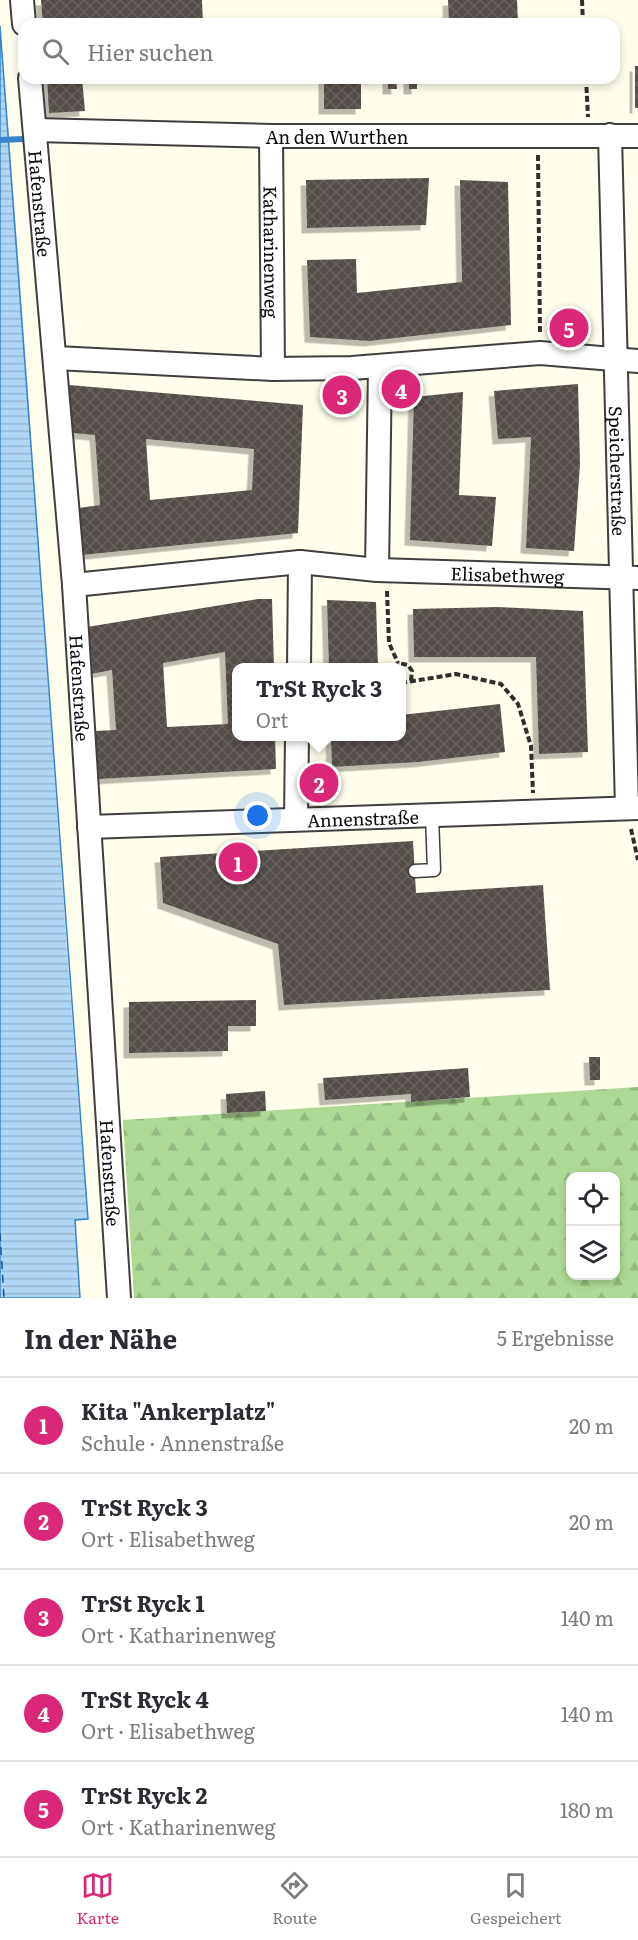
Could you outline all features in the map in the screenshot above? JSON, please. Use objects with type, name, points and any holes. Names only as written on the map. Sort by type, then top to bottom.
[{"type":"street","points":[[22,0],[24,18]]},
{"type":"street","name":"Hafenstraße","points":[[31,84],[74,585],[119,1298]]},
{"type":"street","name":"An den Wurthen","points":[[35,130],[271,135],[638,136]]},
{"type":"street","name":"Katharinenweg","points":[[271,135],[273,369]]},
{"type":"street","name":"Speicherstraße","points":[[599,135],[627,360],[632,808]]},
{"type":"street","points":[[56,358],[273,369],[380,366],[540,353],[627,360]]},
{"type":"street","points":[[380,366],[381,570]]},
{"type":"street","points":[[298,663],[300,562]]},
{"type":"street","name":"Elisabethweg","points":[[74,585],[300,562],[381,570],[630,577]]},
{"type":"street","points":[[296,818],[297,741]]},
{"type":"street","name":"Annenstraße","points":[[89,827],[632,808]]},
{"type":"lane","points":[[415,871],[434,870],[432,816]]},
{"type":"path","points":[[582,0],[583,18]]},
{"type":"path","points":[[587,84],[599,135]]},
{"type":"path","points":[[538,155],[540,353]]},
{"type":"path","points":[[381,570],[389,643],[396,663]]},
{"type":"path","points":[[406,665],[411,671],[411,681]]},
{"type":"path","points":[[406,682],[456,674],[501,684],[518,704],[531,746],[534,812]]},
{"type":"path","points":[[632,808],[638,860]]},
{"type":"green space","points":[[638,1087],[638,1298],[134,1298],[123,1120]]},
{"type":"water","points":[[0,26],[88,1219],[75,1220],[80,1298],[0,1298]]},
{"type":"building","points":[[41,0],[202,0],[203,18],[42,18]]},
{"type":"building","points":[[448,0],[517,0],[518,18],[449,18]]},
{"type":"building","points":[[635,66],[638,66],[638,108],[635,108]]},
{"type":"building","points":[[47,84],[83,84],[85,111],[49,113]]},
{"type":"building","points":[[324,84],[361,84],[361,109],[324,109]]},
{"type":"building","points":[[388,84],[397,84],[397,89],[388,89]]},
{"type":"building","points":[[409,84],[417,84],[417,89],[409,89]]},
{"type":"building","points":[[429,178],[426,225],[307,228],[306,180]]},
{"type":"building","points":[[460,180],[508,182],[511,325],[369,341],[310,337],[307,260],[356,259],[357,293],[462,282]]},
{"type":"building","points":[[562,323],[577,323],[577,333],[562,333]]},
{"type":"building","points":[[578,384],[580,464],[574,551],[526,548],[531,437],[498,439],[494,391]]},
{"type":"building","points":[[69,385],[303,405],[298,533],[82,555],[79,508],[100,505],[95,435],[73,433]],"holes":[[[146,439],[254,449],[252,490],[150,500]]]},
{"type":"building","points":[[463,392],[459,495],[496,497],[492,546],[410,540],[414,397]]},
{"type":"building","points":[[258,599],[272,599],[274,663],[232,663],[232,741],[275,741],[276,769],[99,779],[95,731],[116,730],[112,670],[91,674],[87,627]],"holes":[[[225,652],[228,724],[167,727],[163,663]]]},
{"type":"building","points":[[327,600],[376,602],[378,663],[329,663]]},
{"type":"building","points":[[498,607],[583,611],[588,752],[539,754],[536,657],[414,657],[413,609]]},
{"type":"building","points":[[500,704],[505,752],[418,762],[332,767],[331,741],[406,741],[406,714]]},
{"type":"building","points":[[413,841],[416,893],[543,885],[550,990],[284,1005],[278,944],[163,903],[160,857]]},
{"type":"building","points":[[256,1000],[256,1026],[228,1026],[228,1051],[129,1053],[129,1002]]},
{"type":"building","points":[[589,1057],[600,1057],[600,1080],[590,1080]]},
{"type":"building","points":[[468,1068],[470,1097],[411,1102],[411,1094],[325,1100],[323,1078]]},
{"type":"building","points":[[265,1091],[266,1111],[227,1113],[226,1094]]},
{"type":"waterway","points":[[0,140],[23,139]]},
{"type":"ferry route","points":[[0,1233],[4,1298]]},
{"type":"place","name":"TrSt Ryck 2","points":[[569,328]]},
{"type":"place","name":"TrSt Ryck 4","points":[[401,389]]},
{"type":"place","name":"TrSt Ryck 1","points":[[342,395]]},
{"type":"place","name":"TrSt Ryck 3","points":[[319,783]]},
{"type":"place","name":"Kita \"Ankerplatz\"","points":[[238,862]]}]
